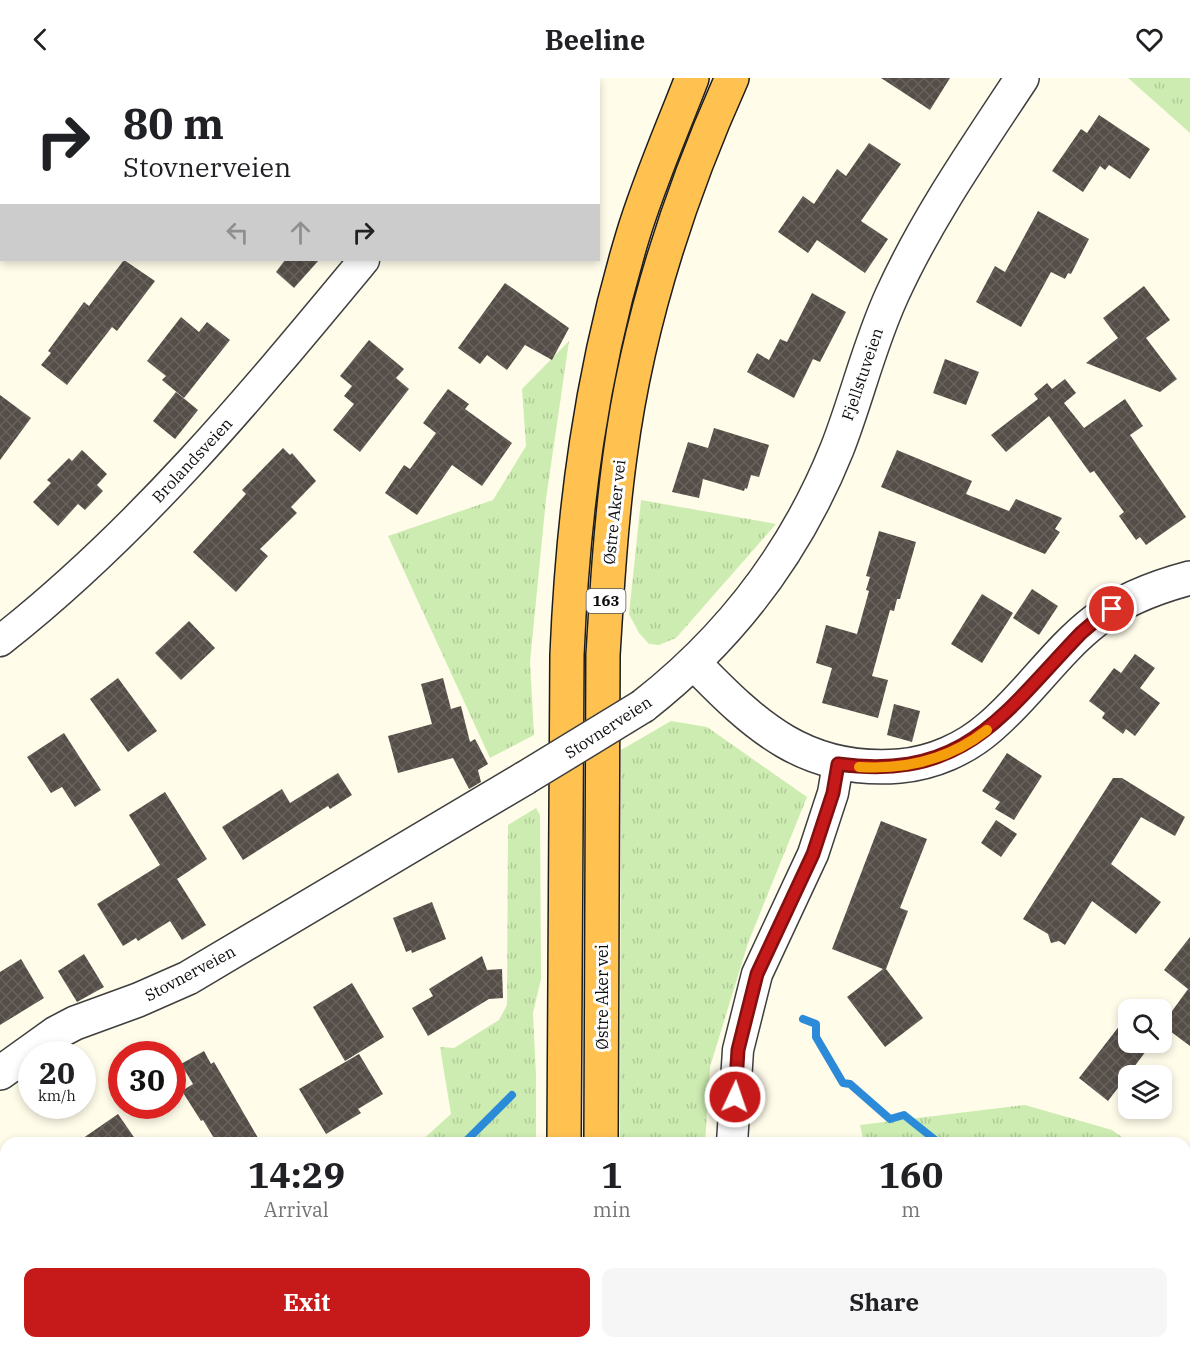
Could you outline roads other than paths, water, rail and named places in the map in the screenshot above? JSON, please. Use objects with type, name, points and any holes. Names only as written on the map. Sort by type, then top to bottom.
[{"type":"highway","name":"163","points":[[564,1137],[567,656],[570,580],[576,514],[595,387],[618,286],[653,176],[692,78]]},
{"type":"highway","name":"Østre Aker vei","points":[[601,1137],[603,655],[608,570],[620,454],[640,348],[669,241],[732,78]]},
{"type":"street","name":"Fjellstuveien","points":[[694,663],[743,610],[767,579],[796,534],[819,491],[837,447],[872,343],[893,292],[963,166],[1022,78]]},
{"type":"street","name":"Brolandsveien","points":[[0,641],[80,574],[199,456],[363,261]]},
{"type":"street","points":[[694,663],[729,699],[778,738],[822,759],[861,767],[910,765],[949,754],[991,727],[1095,621],[1142,594],[1190,578]]},
{"type":"street","name":"Stovnerveien","points":[[0,1074],[48,1038],[75,1023],[138,1000],[188,978],[643,706],[694,663]]},
{"type":"street","points":[[732,1137],[738,1050],[757,974],[813,854],[833,793],[838,764]]},
{"type":"waterway","points":[[803,1019],[816,1024],[816,1037],[843,1083],[850,1084],[890,1119],[904,1115],[932,1137]]},
{"type":"waterway","points":[[470,1137],[512,1095]]}]
